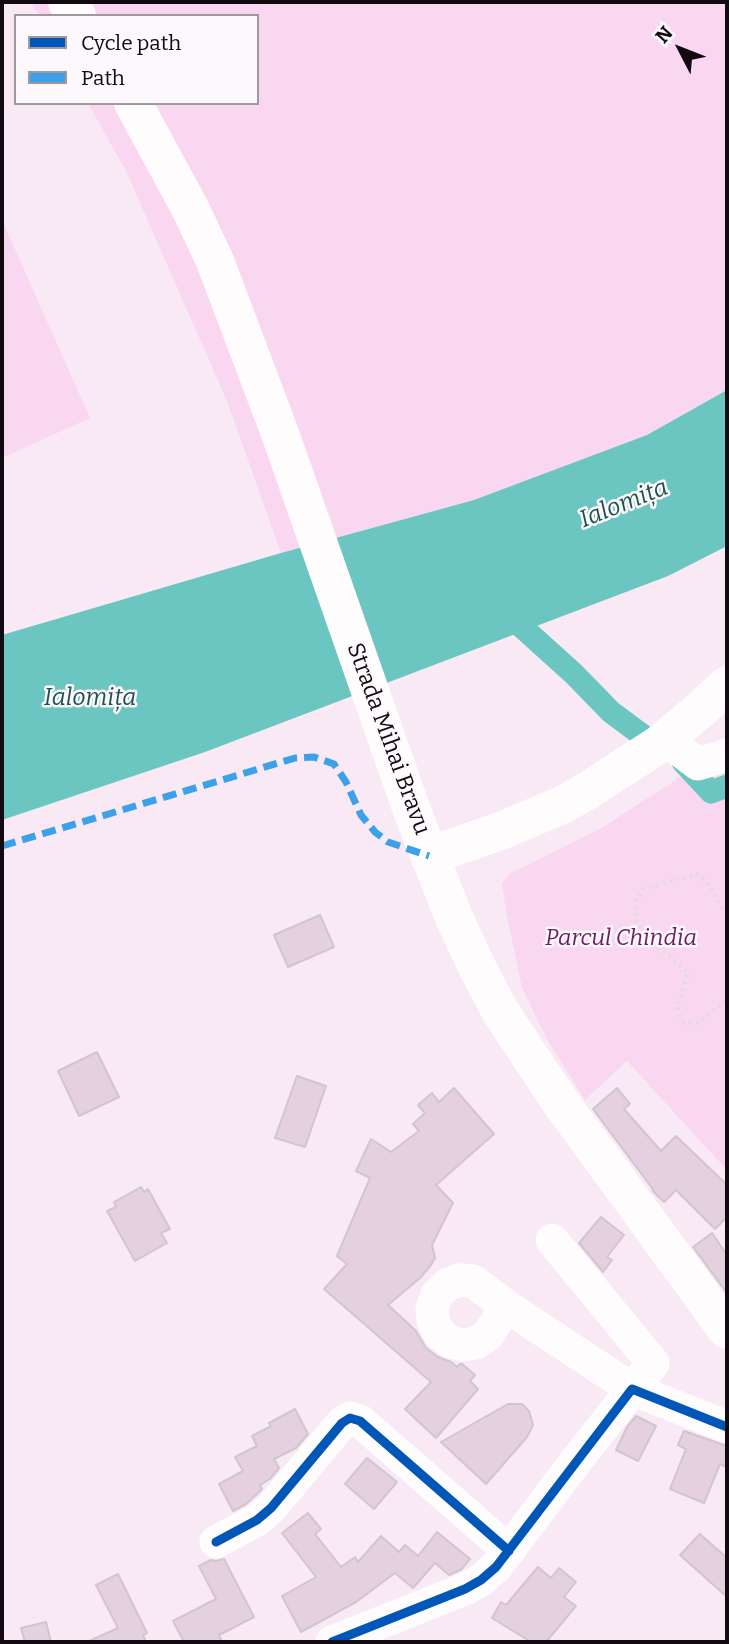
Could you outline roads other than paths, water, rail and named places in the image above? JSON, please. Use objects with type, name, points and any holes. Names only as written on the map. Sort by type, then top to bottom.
[{"type":"main road","name":"Strada Mihai Bravu","points":[[134,105],[184,196],[215,261],[281,436],[411,808],[461,934],[500,1011],[545,1079],[727,1330]]},
{"type":"main road","points":[[429,856],[503,830],[562,805],[615,774],[665,739],[727,685]]},
{"type":"main road","points":[[411,808],[434,832],[446,839],[467,843]]},
{"type":"main road","points":[[461,934],[452,874],[467,843]]},
{"type":"street","points":[[665,739],[698,764],[727,755]]},
{"type":"street","points":[[332,1642],[465,1589],[489,1574],[653,1363],[552,1240]]},
{"type":"street","points":[[506,1306],[632,1390],[727,1427]]},
{"type":"street","points":[[216,1542],[257,1520],[271,1508],[342,1423],[350,1418],[360,1421],[509,1551]]},
{"type":"water","name":"Ialomița","points":[[727,390],[727,546],[668,576],[205,752],[2,820],[2,635],[281,553],[474,500],[647,435]]},
{"type":"waterway","points":[[502,609],[574,674],[611,712],[646,738]]},
{"type":"waterway","points":[[683,762],[711,792],[727,786]]},
{"type":"park label","name":"Parcul Chindia","points":[[621,939]]}]
